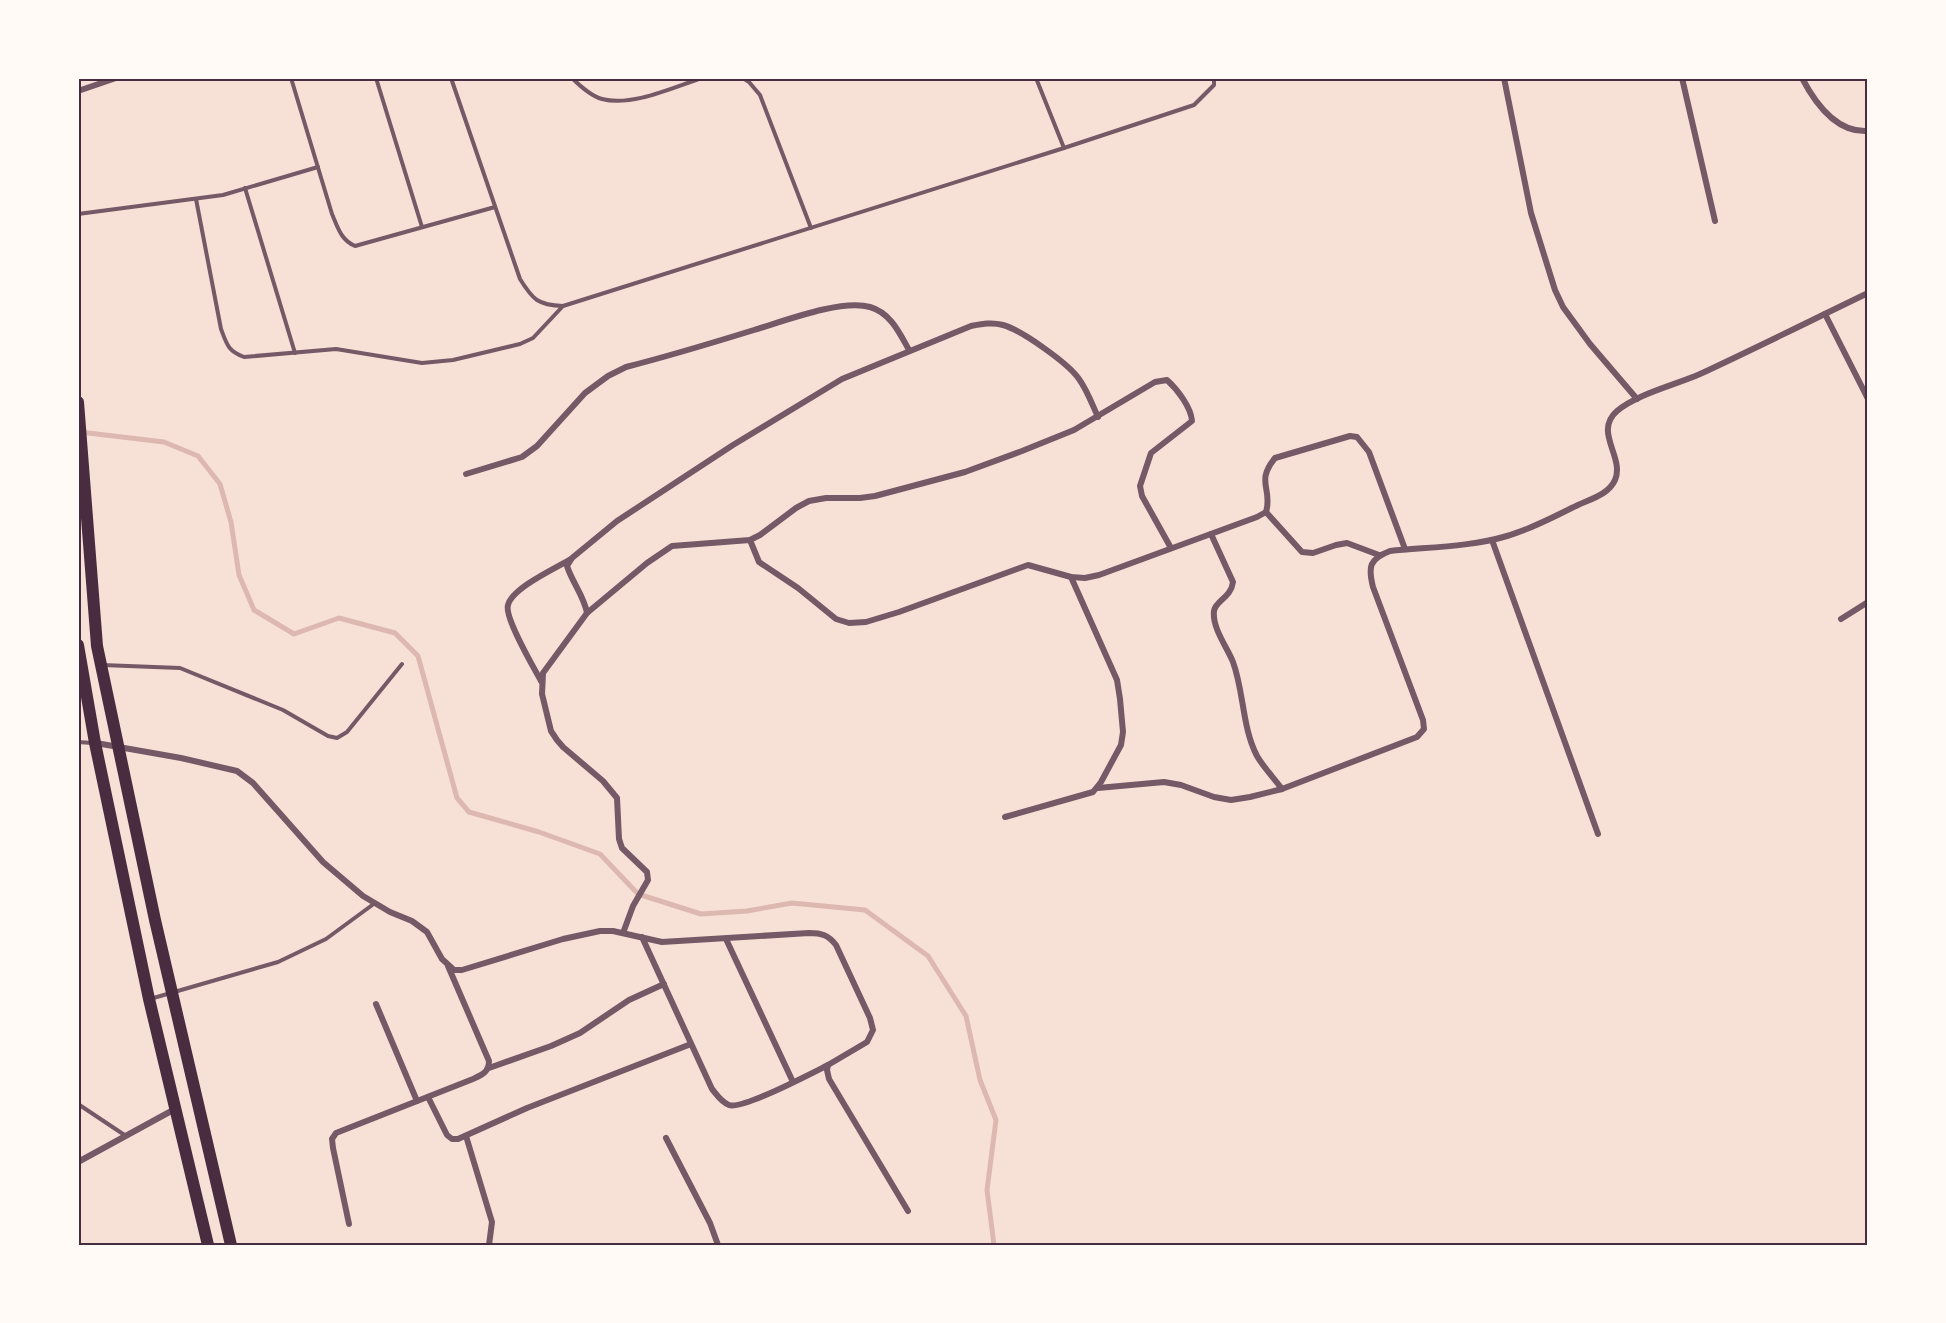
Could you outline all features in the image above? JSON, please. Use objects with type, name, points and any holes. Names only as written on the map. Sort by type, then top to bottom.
[{"type":"main road","points":[[78,402],[97,646],[172,992],[231,1245]]},
{"type":"main road","points":[[78,645],[95,743],[149,999],[208,1245]]},
{"type":"street","points":[[78,92],[116,78]]},
{"type":"street","points":[[1504,78],[1531,213],[1555,290],[1563,307],[1583,335],[1637,399]]},
{"type":"street","points":[[1682,78],[1715,221]]},
{"type":"street","points":[[1802,78],[1819,104],[1837,122],[1853,130],[1868,131]]},
{"type":"street","points":[[1005,817],[1088,794],[1098,788],[1164,782],[1181,785],[1214,798],[1231,800],[1250,797],[1282,789],[1417,738],[1424,729],[1423,720],[1369,572],[1373,561],[1379,555],[1405,549],[1492,540],[1526,530],[1601,494],[1615,480],[1617,469],[1607,429],[1617,411],[1637,399],[1751,351],[1868,293]]},
{"type":"street","points":[[466,474],[522,457],[551,432],[585,393],[626,367],[818,312],[852,306],[871,308],[884,314],[895,325],[909,350]]},
{"type":"street","points":[[1825,314],[1868,399]]},
{"type":"street","points":[[541,682],[507,612],[507,605],[511,598],[528,584],[572,558],[617,521],[733,445],[842,379],[971,326],[987,323],[1005,326],[1048,350],[1069,367],[1079,379],[1098,417]]},
{"type":"street","points":[[623,933],[633,906],[648,880],[647,872],[622,848],[619,839],[617,798],[603,781],[563,747],[551,731],[541,682],[549,662],[587,613],[654,557],[672,546],[750,540],[809,501],[875,496],[965,472],[1074,430],[1155,382],[1167,380],[1174,386],[1191,414],[1192,421],[1151,453],[1140,486],[1145,502],[1171,548]]},
{"type":"street","points":[[750,540],[759,562],[798,588],[836,619],[849,623],[866,622],[1028,565],[1071,577],[1085,578],[1099,575],[1257,517],[1266,512],[1269,504],[1264,484],[1265,474],[1275,458],[1350,436],[1357,436],[1369,452],[1405,549]]},
{"type":"street","points":[[1266,512],[1302,552],[1313,553],[1336,544],[1347,543],[1379,555]]},
{"type":"street","points":[[1211,534],[1233,582],[1232,590],[1215,605],[1213,612],[1216,623],[1238,676],[1251,740],[1257,755],[1282,789]]},
{"type":"street","points":[[1492,540],[1598,834]]},
{"type":"street","points":[[572,558],[567,566],[586,606],[587,613]]},
{"type":"street","points":[[1071,577],[1117,680],[1120,699],[1123,732],[1121,745],[1098,788]]},
{"type":"street","points":[[1841,619],[1868,602]]},
{"type":"street","points":[[95,743],[237,771],[253,783],[323,862],[363,896],[412,921],[427,932],[448,965],[489,1061],[489,1068],[485,1074],[342,1130],[332,1139],[349,1224]]},
{"type":"street","points":[[448,965],[454,970],[462,970],[563,939],[600,931],[623,933],[642,937],[662,942],[821,933],[836,945],[870,1018],[873,1030],[867,1042],[828,1065],[751,1101],[735,1106],[727,1105],[712,1089],[642,937]]},
{"type":"street","points":[[726,939],[793,1082]]},
{"type":"street","points":[[489,1068],[580,1033],[629,1000],[664,984]]},
{"type":"street","points":[[376,1004],[417,1101]]},
{"type":"street","points":[[428,1097],[447,1135],[452,1139],[466,1136],[548,1100],[691,1044]]},
{"type":"street","points":[[828,1065],[826,1070],[829,1079],[908,1211]]},
{"type":"street","points":[[78,1162],[176,1109]]},
{"type":"street","points":[[466,1136],[492,1222],[489,1245]]},
{"type":"street","points":[[666,1138],[710,1223],[718,1245]]},
{"type":"lane","points":[[291,78],[332,214],[346,243],[355,246],[495,207]]},
{"type":"lane","points":[[376,78],[422,227]]},
{"type":"lane","points":[[451,78],[520,279],[531,298],[548,305],[563,306],[1194,105],[1214,85],[1215,78]]},
{"type":"lane","points":[[572,78],[583,89],[602,99],[623,100],[639,98],[702,78]]},
{"type":"lane","points":[[743,78],[760,95],[811,228]]},
{"type":"lane","points":[[1036,78],[1064,148]]},
{"type":"lane","points":[[78,214],[196,200],[318,167]]},
{"type":"lane","points":[[245,188],[295,353]]},
{"type":"lane","points":[[196,200],[221,329],[226,344],[233,353],[244,357],[336,349],[422,363],[453,360],[520,344],[533,338],[563,306]]},
{"type":"lane","points":[[101,665],[180,668],[283,710],[328,736],[337,738],[347,732],[402,664]]},
{"type":"lane","points":[[78,742],[95,743]]},
{"type":"lane","points":[[149,999],[278,962],[326,939],[375,903]]},
{"type":"lane","points":[[78,1104],[126,1137]]},
{"type":"waterway","points":[[80,432],[164,442],[198,456],[220,484],[231,522],[239,575],[254,610],[294,634],[339,618],[395,633],[418,656],[457,798],[469,812],[539,832],[600,854],[638,894],[701,914],[747,911],[792,903],[865,910],[928,956],[966,1016],[980,1080],[996,1120],[987,1190],[994,1245]]}]
